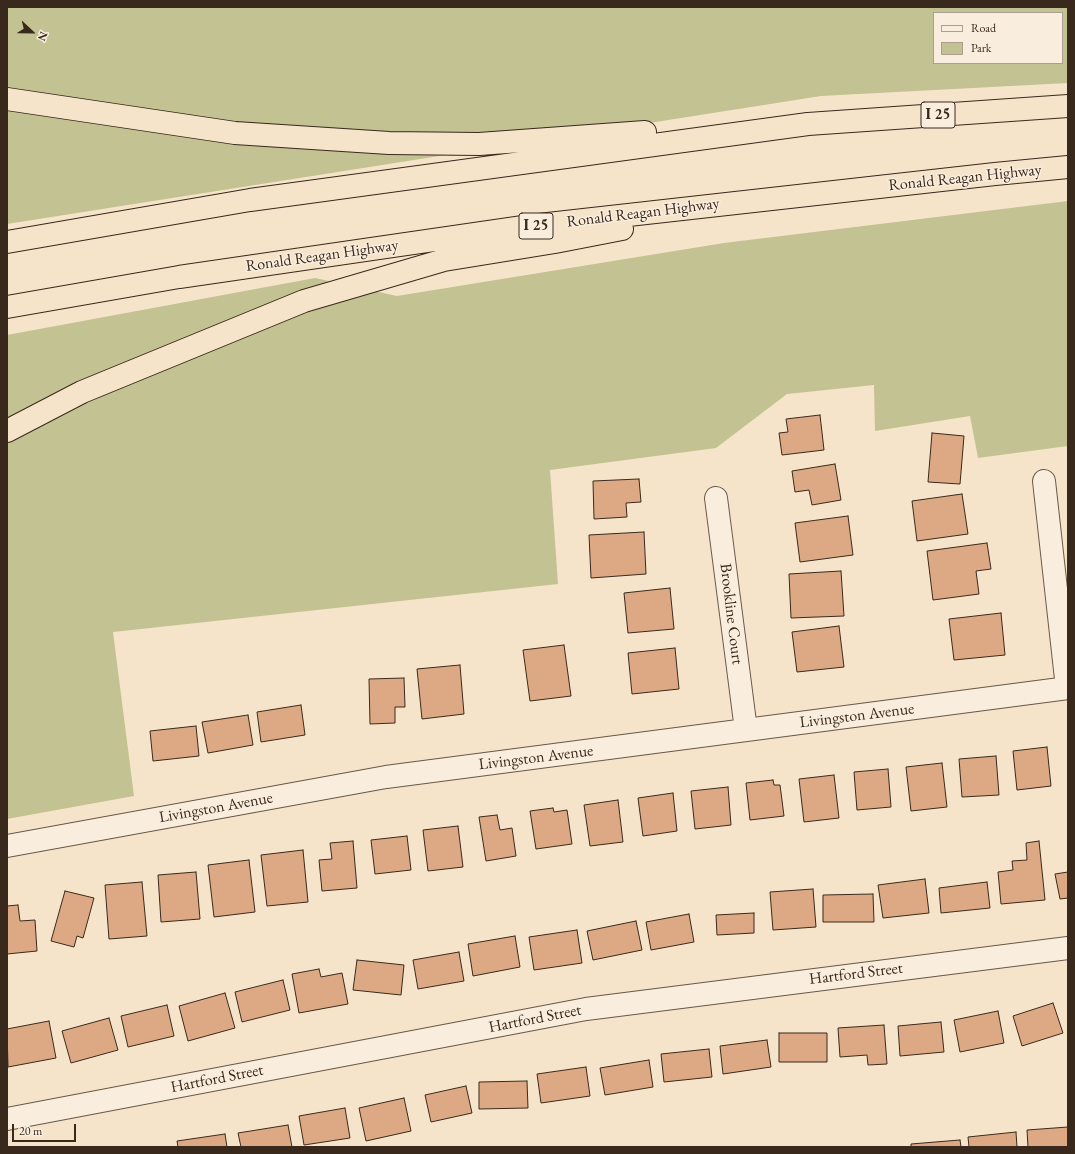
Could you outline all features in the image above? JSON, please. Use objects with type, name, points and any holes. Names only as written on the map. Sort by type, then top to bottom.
[{"type":"highway","points":[[7,99],[235,133],[389,143],[479,144],[609,134],[808,124]]},
{"type":"highway","name":"I 25","points":[[7,242],[250,200],[808,124],[1068,106]]},
{"type":"highway","name":"Ronald Reagan Highway","points":[[7,307],[179,277],[515,228],[995,174],[1068,168]]},
{"type":"highway","points":[[7,431],[82,392],[304,301],[444,260],[556,242],[763,200]]},
{"type":"street","points":[[1044,481],[1067,688]]},
{"type":"street","name":"Brookline Court","points":[[716,498],[746,730]]},
{"type":"street","name":"Livingston Avenue","points":[[7,846],[386,777],[1067,688]]},
{"type":"street","name":"Hartford Street","points":[[7,1119],[586,1009],[1068,948]]},
{"type":"green space","points":[[7,7],[1068,7],[1068,83],[821,96],[7,224]]},
{"type":"green space","points":[[1068,201],[1068,446],[978,458],[970,416],[875,431],[874,385],[787,394],[716,448],[550,470],[558,584],[113,632],[134,796],[7,819],[7,335],[315,278],[397,296],[724,243]]},
{"type":"building","points":[[820,415],[824,450],[782,455],[779,433],[788,432],[786,419]]},
{"type":"building","points":[[932,433],[964,436],[960,484],[928,482]]},
{"type":"building","points":[[835,464],[841,500],[812,505],[809,490],[795,492],[792,471]]},
{"type":"building","points":[[639,479],[641,502],[626,503],[627,517],[594,519],[593,481]]},
{"type":"building","points":[[962,494],[968,534],[917,541],[912,501]]},
{"type":"building","points":[[848,516],[853,555],[800,562],[795,523]]},
{"type":"building","points":[[644,532],[646,574],[591,578],[589,535]]},
{"type":"building","points":[[987,543],[991,569],[976,571],[979,594],[933,600],[927,551]]},
{"type":"building","points":[[841,571],[844,616],[791,618],[789,574]]},
{"type":"building","points":[[670,588],[674,629],[628,633],[624,593]]},
{"type":"building","points":[[1001,613],[1005,655],[954,660],[949,619]]},
{"type":"building","points":[[839,626],[844,667],[797,672],[792,632]]},
{"type":"building","points":[[564,645],[571,696],[530,701],[523,650]]},
{"type":"building","points":[[675,648],[679,689],[632,694],[628,653]]},
{"type":"building","points":[[460,665],[464,714],[422,719],[417,669]]},
{"type":"building","points":[[404,678],[405,707],[395,707],[395,723],[370,724],[369,679]]},
{"type":"building","points":[[301,705],[305,735],[261,742],[257,712]]},
{"type":"building","points":[[248,715],[253,745],[208,753],[202,722]]},
{"type":"building","points":[[196,726],[199,756],[153,761],[150,731]]},
{"type":"building","points":[[1047,747],[1051,786],[1017,790],[1013,751]]},
{"type":"building","points":[[996,756],[999,795],[962,797],[959,759]]},
{"type":"building","points":[[942,763],[947,807],[911,811],[906,767]]},
{"type":"building","points":[[888,769],[891,807],[857,810],[854,772]]},
{"type":"building","points":[[834,775],[839,818],[804,822],[799,779]]},
{"type":"building","points":[[773,780],[774,785],[780,785],[784,816],[750,820],[746,783]]},
{"type":"building","points":[[728,787],[731,825],[695,829],[691,791]]},
{"type":"building","points":[[673,793],[677,831],[643,836],[638,798]]},
{"type":"building","points":[[618,800],[623,842],[590,846],[584,805]]},
{"type":"building","points":[[553,808],[554,812],[567,810],[572,844],[536,849],[530,811]]},
{"type":"building","points":[[497,815],[500,830],[512,828],[516,856],[486,861],[479,817]]},
{"type":"building","points":[[458,826],[463,867],[428,871],[423,830]]},
{"type":"building","points":[[407,836],[411,870],[375,874],[371,840]]},
{"type":"building","points":[[353,841],[357,888],[322,891],[319,860],[332,859],[330,843]]},
{"type":"building","points":[[1039,841],[1045,900],[1001,904],[998,872],[1013,870],[1012,861],[1027,860],[1026,843]]},
{"type":"building","points":[[303,850],[308,902],[267,906],[261,855]]},
{"type":"building","points":[[249,860],[255,912],[214,917],[208,865]]},
{"type":"building","points":[[196,872],[200,919],[161,922],[158,875]]},
{"type":"building","points":[[1068,872],[1068,898],[1060,899],[1055,874]]},
{"type":"building","points":[[925,879],[929,913],[883,918],[878,885]]},
{"type":"building","points":[[142,882],[147,936],[109,939],[105,885]]},
{"type":"building","points":[[987,882],[990,908],[941,913],[939,888]]},
{"type":"building","points":[[813,889],[816,927],[773,930],[770,892]]},
{"type":"building","points":[[65,891],[94,898],[83,938],[77,936],[74,947],[51,941]]},
{"type":"building","points":[[873,894],[874,922],[823,922],[823,895]]},
{"type":"building","points":[[18,905],[20,921],[35,920],[37,951],[7,954],[7,906]]},
{"type":"building","points":[[754,913],[754,933],[717,935],[716,915]]},
{"type":"building","points":[[689,914],[694,942],[651,950],[646,922]]},
{"type":"building","points":[[636,921],[642,950],[593,960],[587,931]]},
{"type":"building","points":[[577,930],[582,963],[534,970],[529,937]]},
{"type":"building","points":[[515,936],[520,967],[473,976],[468,944]]},
{"type":"building","points":[[459,952],[464,981],[418,989],[413,960]]},
{"type":"building","points":[[357,960],[404,965],[401,995],[353,990]]},
{"type":"building","points":[[319,969],[321,977],[342,973],[348,1004],[299,1013],[292,974]]},
{"type":"building","points":[[283,980],[290,1010],[242,1022],[235,992]]},
{"type":"building","points":[[225,993],[235,1028],[188,1041],[179,1006]]},
{"type":"building","points":[[1053,1003],[1063,1033],[1022,1046],[1013,1016]]},
{"type":"building","points":[[167,1005],[174,1036],[128,1047],[121,1016]]},
{"type":"building","points":[[998,1011],[1004,1043],[960,1052],[954,1020]]},
{"type":"building","points":[[109,1018],[118,1050],[71,1063],[62,1031]]},
{"type":"building","points":[[49,1021],[56,1058],[8,1067],[7,1029]]},
{"type":"building","points":[[941,1022],[944,1052],[900,1056],[898,1026]]},
{"type":"building","points":[[884,1025],[887,1064],[868,1065],[867,1055],[840,1057],[838,1028]]},
{"type":"building","points":[[779,1033],[827,1033],[827,1062],[779,1062]]},
{"type":"building","points":[[767,1040],[771,1067],[723,1074],[720,1046]]},
{"type":"building","points":[[709,1049],[712,1077],[664,1082],[661,1054]]},
{"type":"building","points":[[649,1060],[653,1087],[605,1095],[600,1068]]},
{"type":"building","points":[[586,1067],[590,1096],[541,1103],[537,1074]]},
{"type":"building","points":[[527,1081],[528,1108],[479,1109],[479,1082]]},
{"type":"building","points":[[466,1086],[472,1113],[431,1122],[425,1095]]},
{"type":"building","points":[[404,1098],[411,1131],[366,1141],[359,1108]]},
{"type":"building","points":[[345,1108],[350,1138],[304,1145],[299,1116]]},
{"type":"building","points":[[288,1125],[292,1147],[241,1147],[238,1133]]},
{"type":"building","points":[[1068,1127],[1068,1147],[1028,1147],[1027,1130]]},
{"type":"building","points":[[1016,1132],[1017,1147],[969,1147],[968,1137]]},
{"type":"building","points":[[225,1134],[227,1147],[178,1147],[177,1141]]},
{"type":"building","points":[[960,1140],[961,1147],[911,1147],[911,1144]]}]
